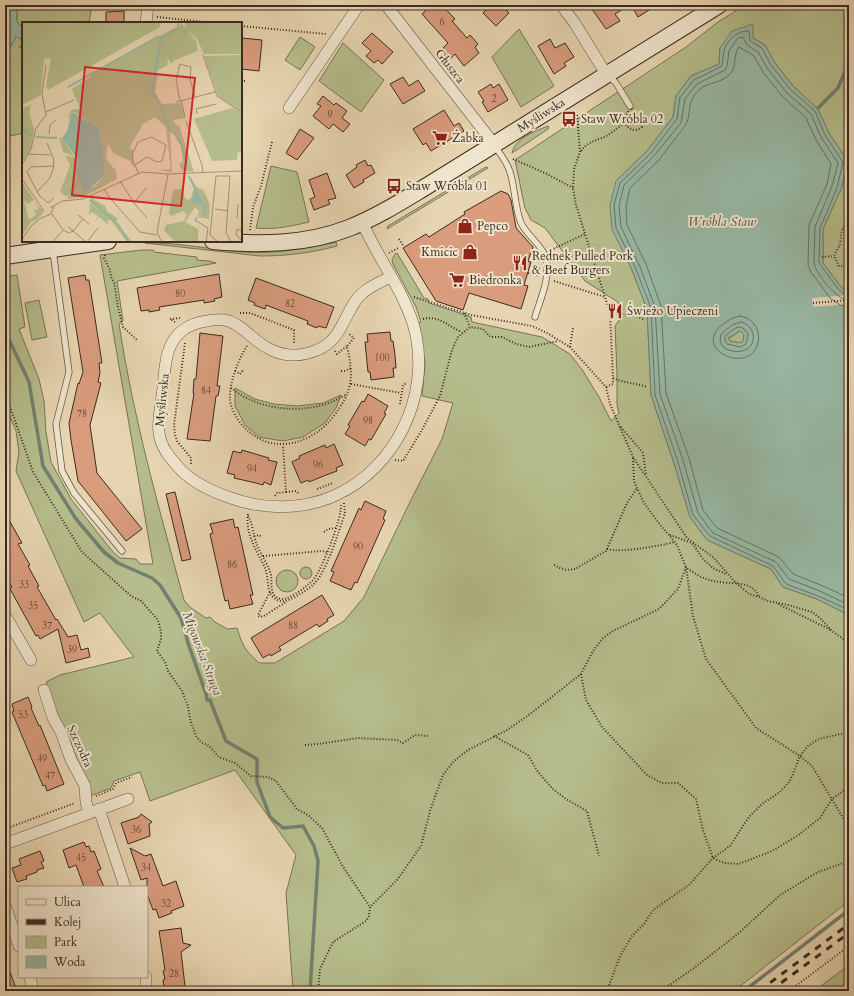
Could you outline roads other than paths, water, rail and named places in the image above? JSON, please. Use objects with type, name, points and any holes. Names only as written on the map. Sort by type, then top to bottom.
[{"type":"street","points":[[148,5],[151,20]]},
{"type":"street","points":[[289,108],[359,5]]},
{"type":"street","name":"Głuszca","points":[[386,5],[494,144]]},
{"type":"street","points":[[561,5],[574,22],[606,74]]},
{"type":"street","name":"Myśliwska","points":[[232,242],[250,243],[298,240],[328,235],[362,222],[404,199],[718,5]]},
{"type":"street","name":"Myśliwska","points":[[362,222],[408,311],[416,334],[418,378],[414,404],[399,436],[387,456],[356,484],[340,496],[290,506],[249,504],[204,487],[171,459],[162,444],[158,431],[166,361],[169,348],[176,337],[183,330],[198,322],[226,320],[241,327],[252,338],[274,352],[294,356],[308,354],[321,349],[332,342],[358,298],[369,288],[390,277]]},
{"type":"street","points":[[5,256],[52,249],[106,246]]},
{"type":"street","points":[[5,615],[31,660]]},
{"type":"street","name":"Szczodra","points":[[44,690],[48,698],[49,707],[53,718],[62,732],[71,760],[85,786],[85,800],[94,811],[125,886]]},
{"type":"street","points":[[5,844],[128,799]]},
{"type":"street","points":[[5,906],[18,943]]},
{"type":"street","points":[[30,978],[33,991]]},
{"type":"street","points":[[146,978],[146,991]]},
{"type":"lane","points":[[606,74],[616,83],[630,106]]},
{"type":"lane","points":[[494,144],[510,172],[521,222],[532,240],[544,254],[547,265],[535,317]]},
{"type":"lane","points":[[52,249],[69,372],[56,424],[62,472],[74,493],[122,551]]},
{"type":"water","points":[[5,5],[18,5],[17,20],[19,25],[22,26],[22,43],[20,38],[16,37],[11,46],[5,48]]},
{"type":"water","name":"Wróbla Staw","points":[[753,24],[753,38],[765,45],[775,63],[793,86],[818,109],[829,133],[848,162],[841,189],[823,229],[823,263],[841,287],[849,293],[849,615],[817,599],[783,587],[771,569],[707,540],[690,517],[674,463],[651,395],[647,309],[632,270],[612,229],[610,205],[616,181],[647,151],[673,117],[676,96],[691,76],[719,64],[720,48],[732,31]],"holes":[[[740,331],[744,335],[741,343],[730,341],[728,338]]]},
{"type":"waterway","points":[[818,108],[838,88],[849,62]]},
{"type":"waterway","name":"Migowska Struga","points":[[5,331],[29,382],[43,466],[76,519],[104,552],[118,563],[152,578],[160,585],[181,618],[207,700],[210,700],[226,741],[257,759],[257,782],[270,817],[283,828],[303,826],[314,846],[318,861],[310,991]]},
{"type":"waterway","points":[[744,991],[849,910]]},
{"type":"railway","points":[[759,991],[849,924]]},
{"type":"railway","points":[[770,991],[849,933]]},
{"type":"place","name":"Staw Wróbla 02","points":[[569,119]]},
{"type":"place","name":"Żabka","points":[[440,138]]},
{"type":"place","name":"Staw Wróbla 01","points":[[394,186]]},
{"type":"place","name":"Pepco","points":[[465,226]]},
{"type":"place","name":"Kmicic","points":[[470,252]]},
{"type":"place","name":"Rednek Pulled Pork & Beef Burgers","points":[[520,263]]},
{"type":"place","name":"Biedronka","points":[[457,280]]},
{"type":"place","name":"Świeżo Upieczeni","points":[[615,311]]}]
